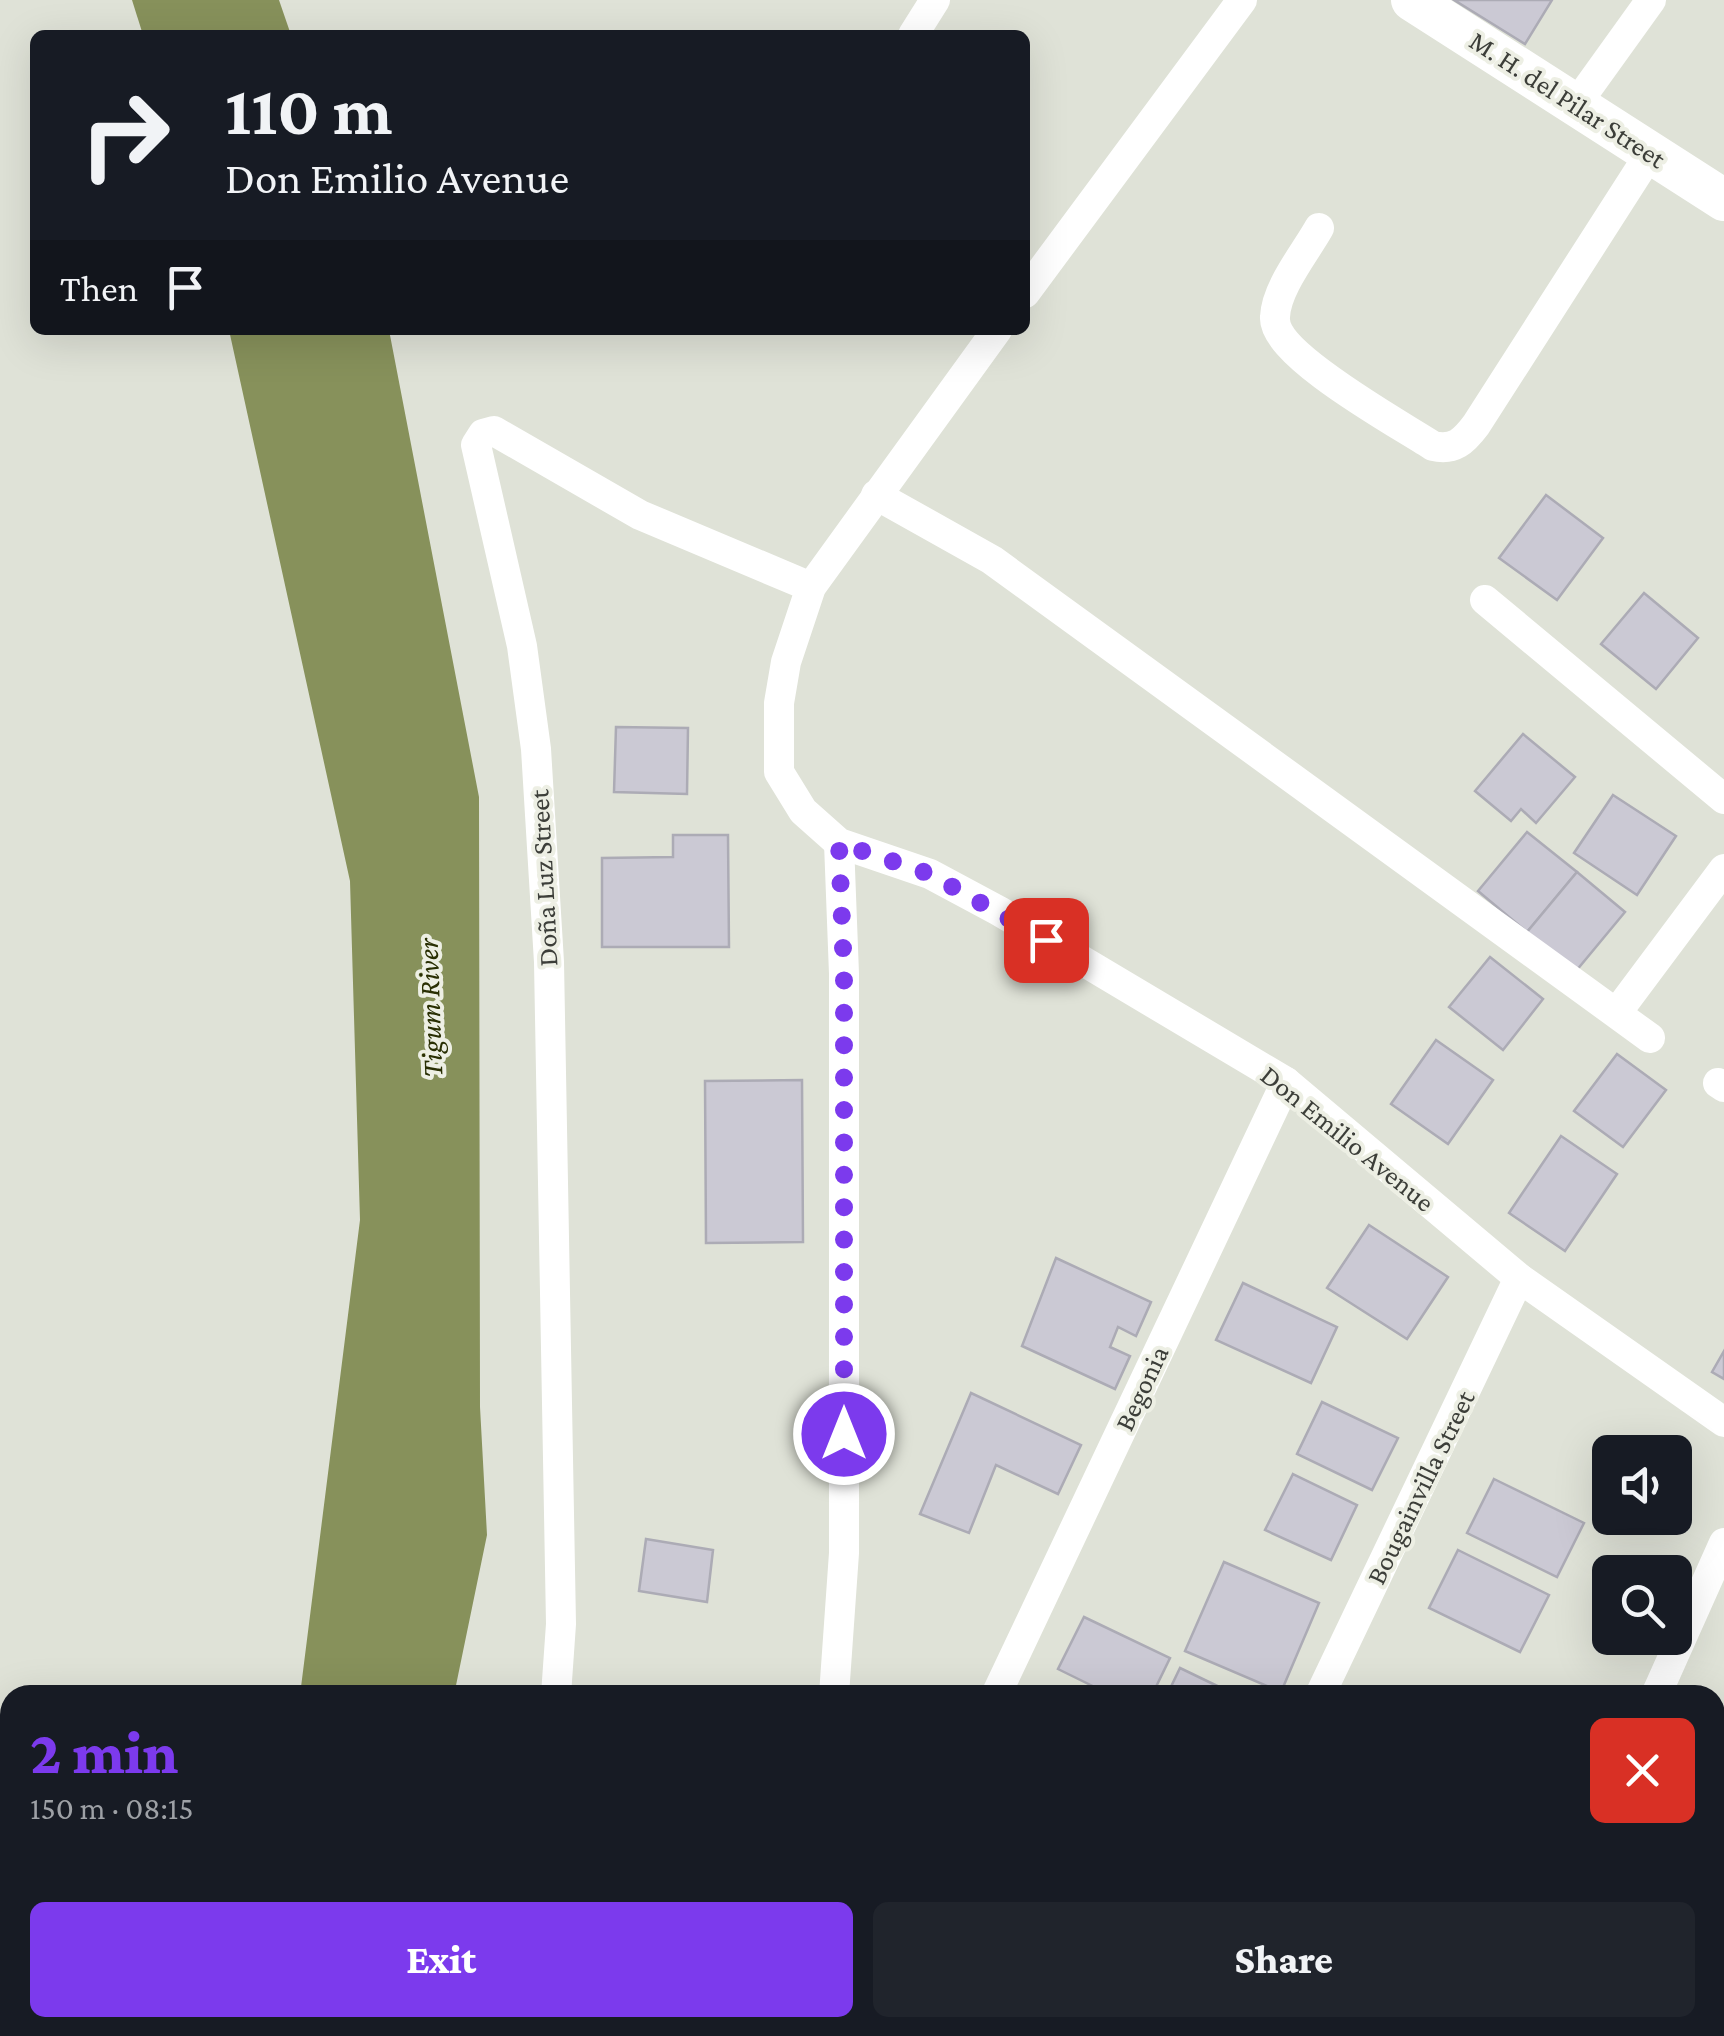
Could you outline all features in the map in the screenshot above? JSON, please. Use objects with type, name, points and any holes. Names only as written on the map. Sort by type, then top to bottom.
[{"type":"street","points":[[916,30],[935,0]]},
{"type":"street","points":[[1030,286],[1242,0]]},
{"type":"street","name":"M. H. del Pilar Street","points":[[1412,0],[1724,200]]},
{"type":"street","points":[[1578,103],[1651,0]]},
{"type":"street","points":[[1319,228],[1279,300],[1274,320],[1278,330],[1318,371],[1434,446],[1446,449],[1463,441],[1476,425],[1651,152]]},
{"type":"street","points":[[835,1685],[844,1552],[844,974],[839,843],[803,811],[779,772],[778,703],[786,662],[811,587],[994,335]]},
{"type":"street","name":"Doña Luz Street","points":[[557,1685],[561,1624],[550,1039],[538,788],[522,646],[476,445],[483,434],[494,431],[640,515],[811,587]]},
{"type":"street","points":[[876,495],[992,560],[1618,1011],[1650,1038]]},
{"type":"street","points":[[1485,600],[1724,799]]},
{"type":"street","name":"Don Emilio Avenue","points":[[839,843],[930,874],[1000,911],[1286,1082],[1519,1278],[1724,1422]]},
{"type":"street","points":[[1618,1011],[1724,870]]},
{"type":"street","name":"Begonia","points":[[1001,1685],[1286,1082]]},
{"type":"street","name":"Bougainvilla Street","points":[[1325,1685],[1519,1278]]},
{"type":"street","points":[[1660,1685],[1724,1543]]},
{"type":"water","points":[[132,0],[279,0],[289,30],[141,30]]},
{"type":"water","name":"Tigum River","points":[[230,335],[390,335],[479,797],[480,1407],[487,1535],[456,1685],[301,1685],[360,1220],[350,881]]},
{"type":"building","points":[[1454,0],[1552,0],[1525,44]]},
{"type":"building","points":[[1546,495],[1603,538],[1557,600],[1499,558]]},
{"type":"building","points":[[1644,593],[1698,638],[1656,689],[1601,644]]},
{"type":"building","points":[[616,727],[688,728],[687,794],[614,792]]},
{"type":"building","points":[[1523,734],[1575,777],[1536,823],[1521,809],[1511,821],[1475,791]]},
{"type":"building","points":[[1613,795],[1676,836],[1637,895],[1574,853]]},
{"type":"building","points":[[1527,832],[1577,872],[1527,932],[1478,891]]},
{"type":"building","points":[[673,835],[728,835],[729,947],[602,947],[602,858],[673,857]]},
{"type":"building","points":[[1577,872],[1625,912],[1576,971],[1527,932]]},
{"type":"building","points":[[1490,957],[1543,999],[1503,1050],[1449,1007]]},
{"type":"building","points":[[1436,1040],[1493,1080],[1448,1144],[1391,1104]]},
{"type":"building","points":[[1617,1054],[1666,1090],[1623,1147],[1574,1111]]},
{"type":"building","points":[[802,1080],[803,1242],[706,1243],[705,1081]]},
{"type":"building","points":[[1561,1136],[1617,1174],[1565,1251],[1509,1213]]},
{"type":"building","points":[[1369,1225],[1448,1277],[1407,1339],[1327,1288]]},
{"type":"building","points":[[1056,1258],[1151,1302],[1136,1336],[1118,1327],[1110,1347],[1130,1356],[1115,1389],[1022,1346]]},
{"type":"building","points":[[1243,1283],[1337,1327],[1311,1383],[1216,1340]]},
{"type":"building","points":[[1724,1351],[1724,1379],[1712,1372]]},
{"type":"building","points":[[971,1393],[1081,1445],[1058,1494],[996,1465],[969,1533],[920,1514]]},
{"type":"building","points":[[1322,1402],[1398,1438],[1372,1490],[1297,1454]]},
{"type":"building","points":[[1293,1474],[1357,1505],[1331,1560],[1265,1530]]},
{"type":"building","points":[[1494,1479],[1584,1523],[1557,1577],[1467,1533]]},
{"type":"building","points":[[646,1539],[713,1550],[707,1602],[639,1591]]},
{"type":"building","points":[[1458,1550],[1549,1595],[1520,1652],[1429,1608]]},
{"type":"building","points":[[1224,1562],[1319,1603],[1284,1685],[1265,1685],[1185,1651]]},
{"type":"building","points":[[1084,1617],[1170,1658],[1157,1685],[1091,1685],[1058,1669]]},
{"type":"building","points":[[1180,1668],[1215,1685],[1172,1685]]},
{"type":"route","points":[[844,1434],[844,974],[839,843],[930,874],[1046,940]]}]
